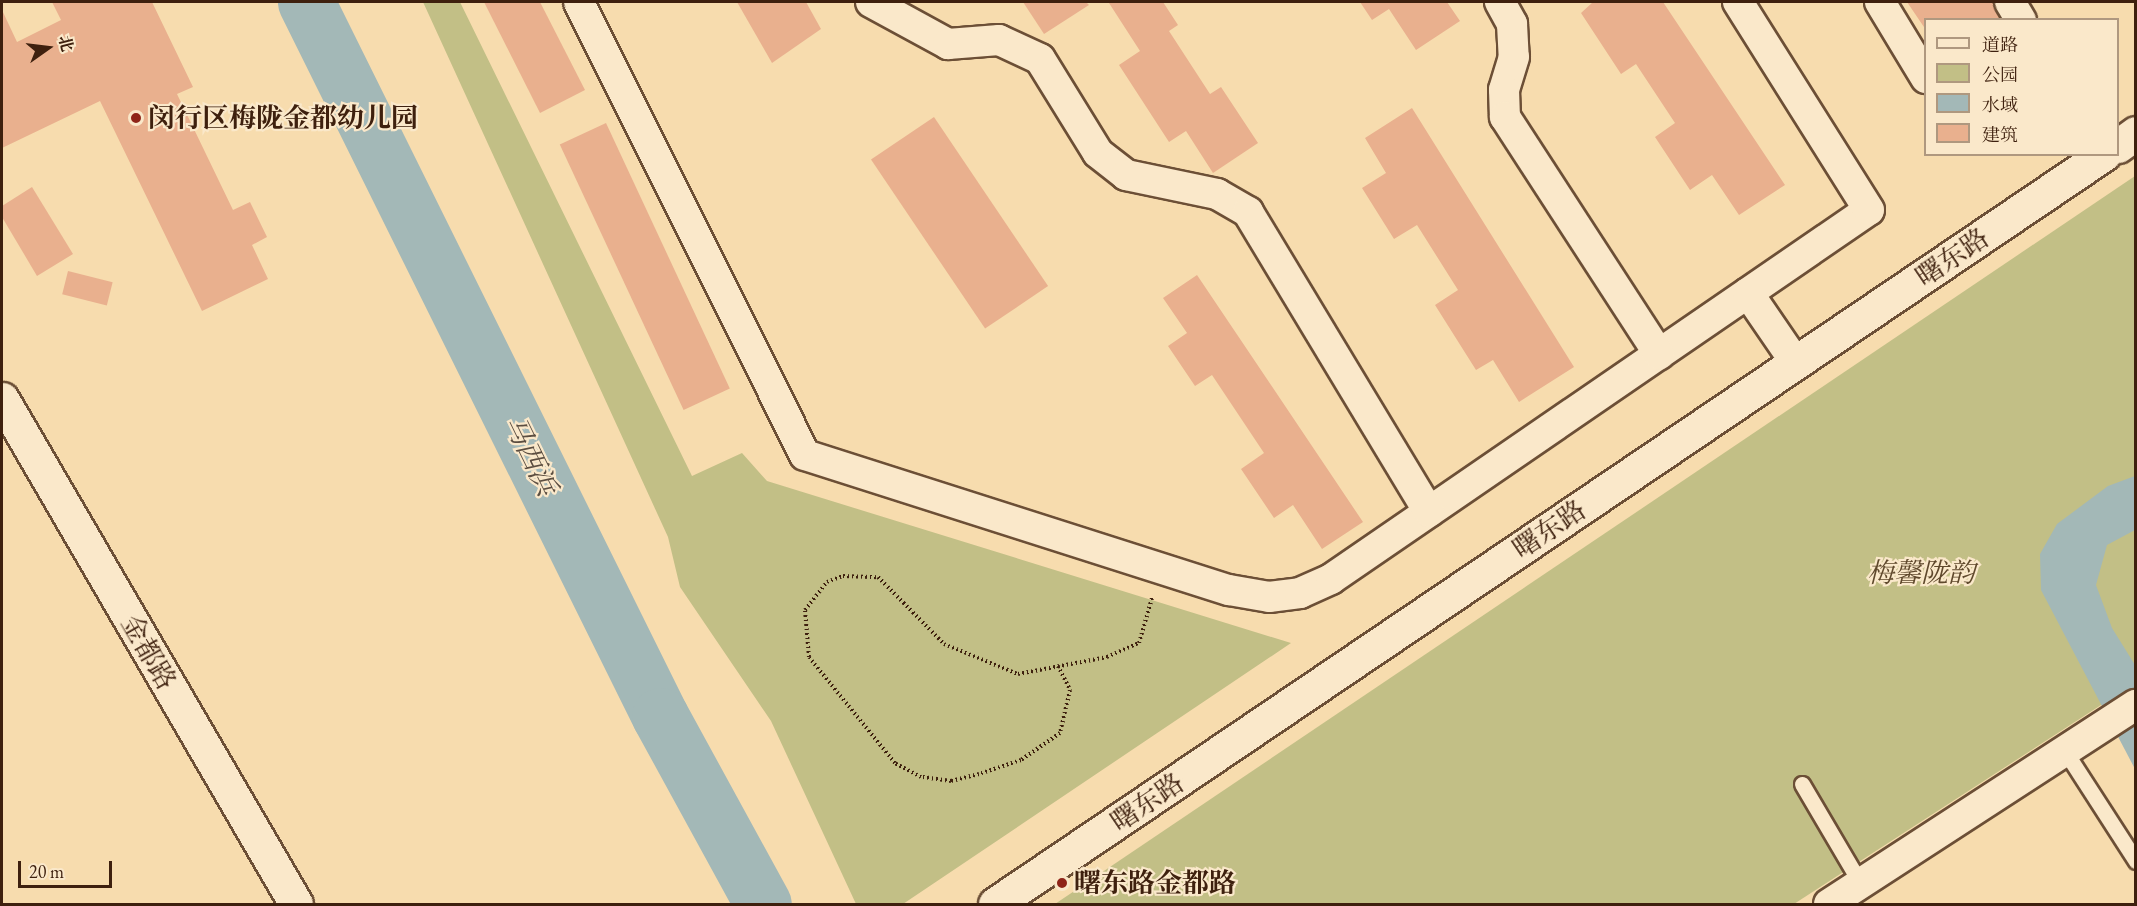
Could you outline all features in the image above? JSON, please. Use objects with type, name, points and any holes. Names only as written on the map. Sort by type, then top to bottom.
[{"type":"street","points":[[579,2],[805,456],[1159,568],[1269,597],[1300,593],[1331,579],[1869,210],[1738,2]]},
{"type":"street","points":[[871,2],[948,44],[999,40],[1040,59],[1098,153],[1126,175],[1216,194],[1248,212],[1429,512]]},
{"type":"street","points":[[1500,2],[1512,24],[1514,57],[1504,90],[1505,117],[1659,354]]},
{"type":"street","points":[[1880,2],[1924,75]]},
{"type":"street","points":[[2010,2],[2021,18]]},
{"type":"street","points":[[2119,145],[2136,134]]},
{"type":"street","name":"曙东路","points":[[994,904],[2101,156]]},
{"type":"street","points":[[1748,293],[1796,363]]},
{"type":"street","name":"金都路","points":[[2,399],[296,904]]},
{"type":"street","points":[[1829,904],[2136,705]]},
{"type":"lane","points":[[2065,751],[2136,861]]},
{"type":"lane","points":[[1802,784],[1861,884]]},
{"type":"path","points":[[1058,666],[1070,690],[1060,733],[1021,760],[979,774],[951,781],[921,777],[895,763],[809,657],[805,610],[827,582],[843,576],[878,577],[944,644],[1018,674],[1058,666],[1107,657],[1139,643],[1159,568]]},
{"type":"green space","points":[[423,2],[460,2],[692,476],[742,453],[767,481],[1291,643],[903,904],[856,904],[771,721],[680,587],[668,537]]},
{"type":"green space","name":"梅馨陇韵","points":[[2135,176],[2135,683],[1794,904],[1055,904]]},
{"type":"water","points":[[2135,476],[2135,530],[2107,545],[2096,585],[2112,628],[2135,665],[2135,769],[2041,590],[2040,554],[2057,524],[2108,486]]},
{"type":"building","points":[[52,2],[152,2],[193,87],[177,94],[233,210],[250,202],[267,237],[252,245],[268,279],[202,311],[100,101],[2,148],[2,10],[17,42],[61,20]]},
{"type":"building","points":[[484,2],[540,2],[585,90],[540,113]]},
{"type":"building","points":[[737,2],[806,2],[821,29],[772,63]]},
{"type":"building","points":[[1023,2],[1086,2],[1089,5],[1044,34]]},
{"type":"building","points":[[1163,2],[1178,25],[1169,31],[1210,94],[1221,87],[1258,143],[1213,173],[1186,131],[1169,142],[1119,65],[1140,51],[1109,3]]},
{"type":"building","points":[[1360,2],[1447,2],[1460,21],[1416,50],[1389,9],[1372,20]]},
{"type":"building","points":[[1593,2],[1663,2],[1785,185],[1739,215],[1712,175],[1690,190],[1655,137],[1675,123],[1636,64],[1621,74],[1581,13]]},
{"type":"building","points":[[1907,2],[1995,2],[2006,18],[1924,18],[1924,27]]},
{"type":"building","points":[[1412,108],[1574,367],[1519,402],[1493,360],[1476,370],[1435,305],[1458,290],[1417,225],[1394,239],[1362,188],[1386,173],[1365,138]]},
{"type":"building","points":[[934,117],[1048,286],[985,329],[871,159]]},
{"type":"building","points":[[606,123],[730,389],[684,410],[560,145]]},
{"type":"building","points":[[32,187],[73,254],[37,276],[2,217],[2,206]]},
{"type":"building","points":[[68,271],[113,282],[107,305],[62,294]]},
{"type":"building","points":[[1197,275],[1363,522],[1322,549],[1293,505],[1274,518],[1241,469],[1264,453],[1212,375],[1195,386],[1168,346],[1187,333],[1163,298]]},
{"type":"waterway","name":"马西浜","points":[[306,2],[660,716],[763,904]]},
{"type":"place","name":"闵行区梅陇金都幼儿园","points":[[136,118]]},
{"type":"place","name":"曙东路金都路","points":[[1062,883]]}]
